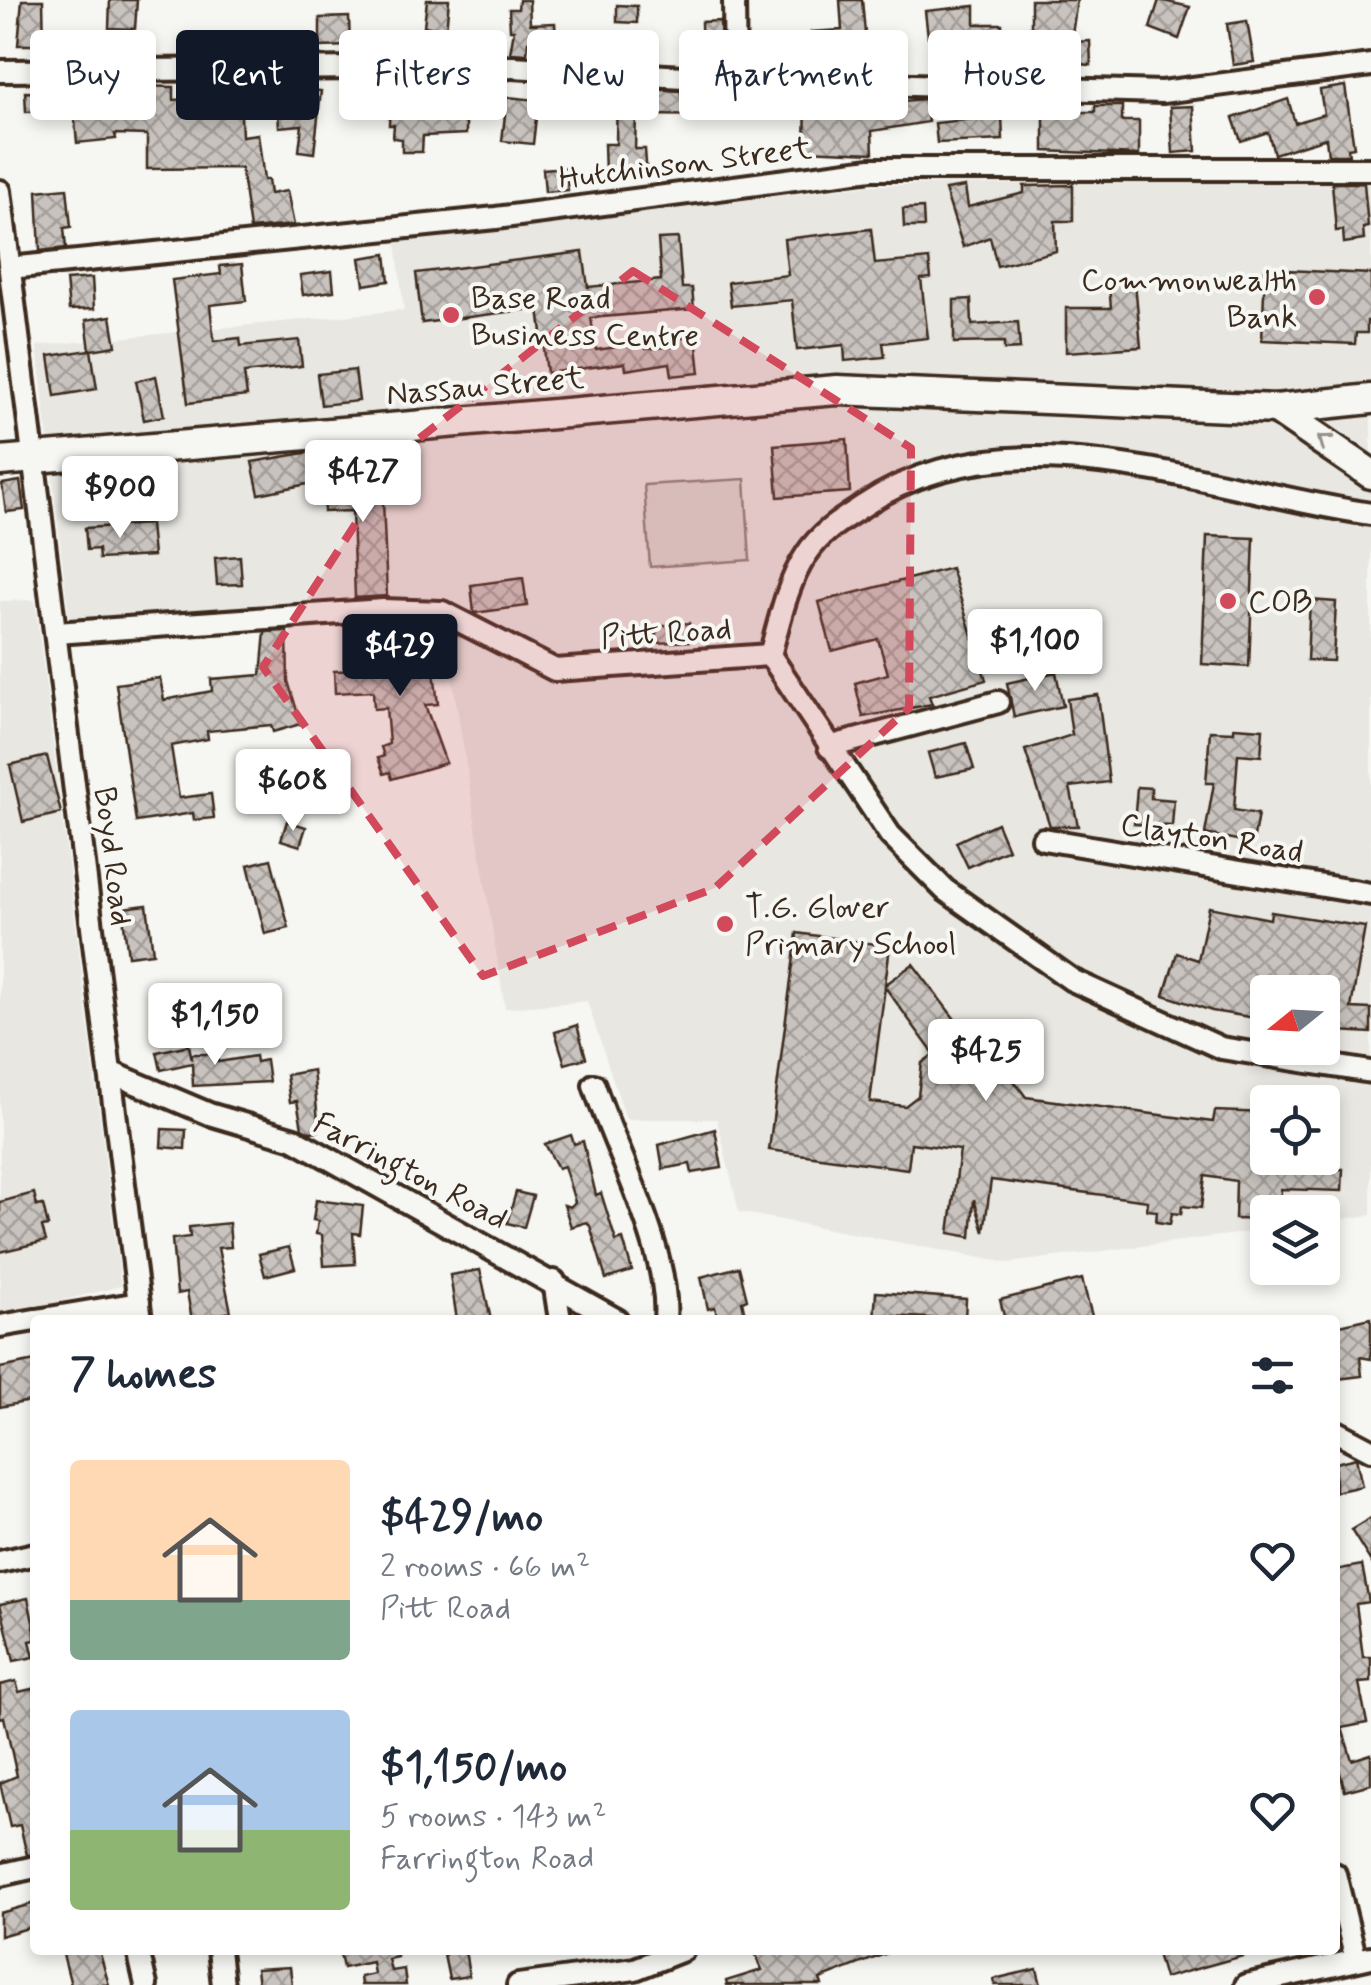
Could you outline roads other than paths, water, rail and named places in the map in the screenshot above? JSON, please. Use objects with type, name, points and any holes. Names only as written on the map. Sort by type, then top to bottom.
[{"type":"main road","name":"Nassau Street","points":[[0,461],[837,390],[1276,409],[1371,399]]},
{"type":"main road","points":[[1276,409],[1371,474]]},
{"type":"street","points":[[734,0],[734,30]]},
{"type":"street","points":[[908,85],[1162,92],[1371,65]]},
{"type":"street","points":[[0,71],[512,67],[679,77]]},
{"type":"street","name":"Hutchinson Street","points":[[10,268],[496,218],[871,169],[1371,170]]},
{"type":"street","name":"Boyd Road","points":[[0,191],[140,1312]]},
{"type":"street","name":"Pitt Road","points":[[56,633],[382,610],[442,612],[555,670],[770,654],[804,556],[828,530],[880,494],[935,468],[1025,460],[1098,461],[1371,514]]},
{"type":"street","points":[[770,654],[890,835],[946,890],[1072,980],[1220,1048],[1371,1072]]},
{"type":"street","points":[[829,747],[998,702]]},
{"type":"street","name":"Clayton Road","points":[[1043,839],[1371,894]]},
{"type":"street","name":"Farrington Road","points":[[110,1072],[208,1114],[294,1139],[609,1315]]},
{"type":"street","points":[[594,1085],[631,1179],[657,1262],[664,1315]]},
{"type":"street","points":[[554,1281],[559,1315]]},
{"type":"street","points":[[101,1315],[140,1312]]},
{"type":"street","points":[[0,1326],[30,1321]]},
{"type":"street","points":[[1340,1434],[1371,1450]]},
{"type":"street","points":[[0,1562],[30,1555]]},
{"type":"street","points":[[0,1875],[30,1868]]},
{"type":"street","points":[[1246,1985],[1363,1958],[1340,1889]]},
{"type":"street","points":[[139,1955],[146,1985]]},
{"type":"street","points":[[219,1955],[223,1985]]},
{"type":"street","points":[[518,1985],[636,1969],[671,1955]]},
{"type":"place","name":"Commonwealth Bank","points":[[1317,297]]},
{"type":"place","name":"Base Road Business Centre","points":[[451,315]]},
{"type":"place","name":"COB","points":[[1228,601]]},
{"type":"place","name":"T.G. Glover Primary School","points":[[725,924]]}]
